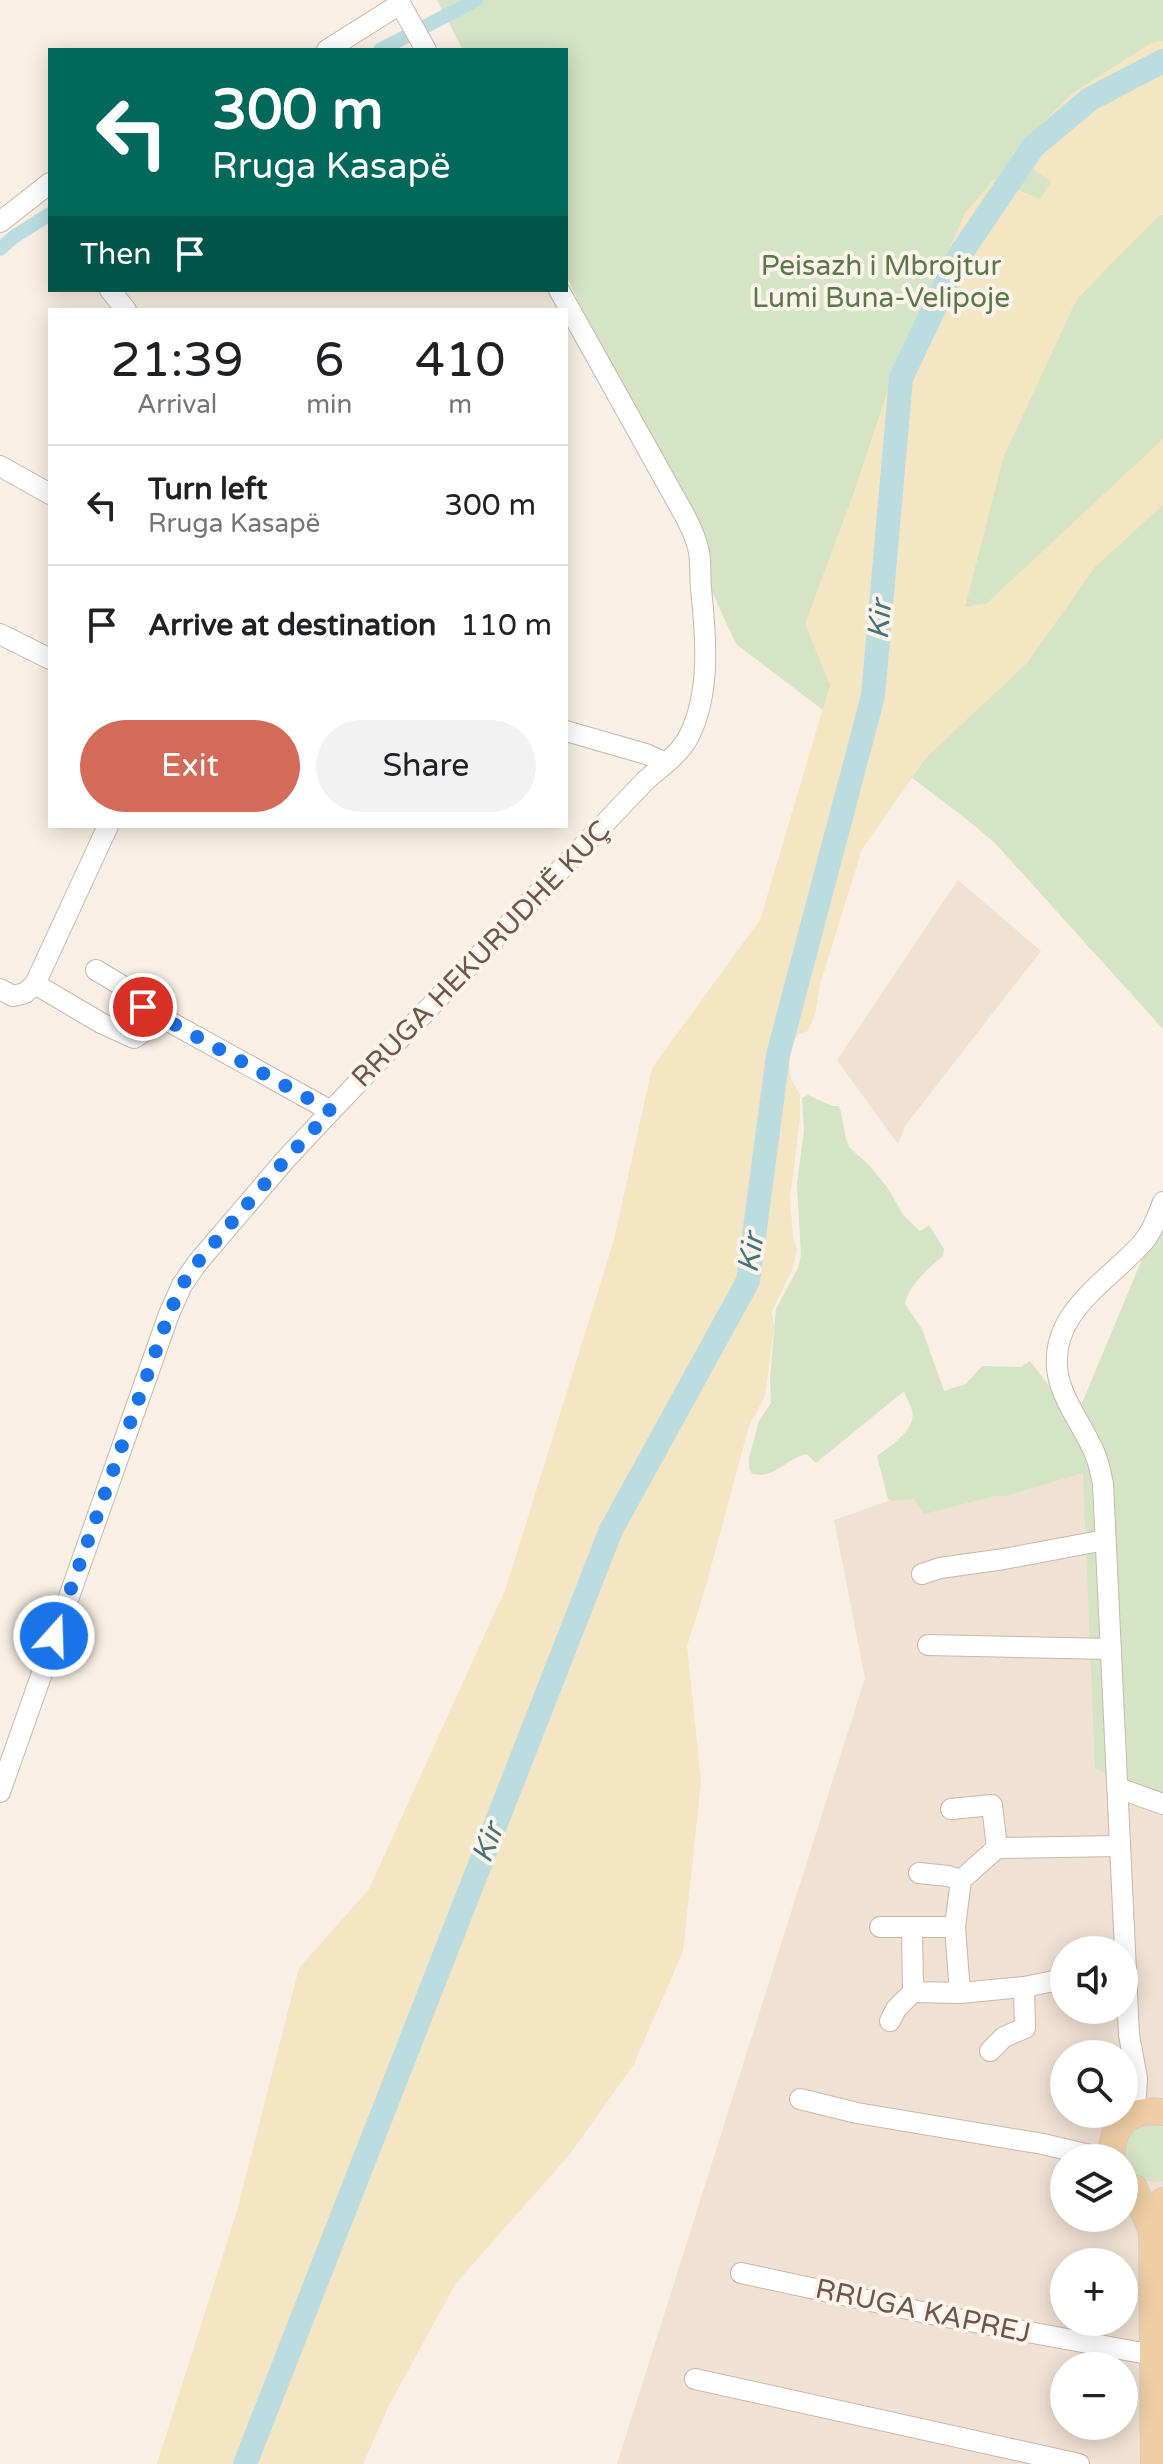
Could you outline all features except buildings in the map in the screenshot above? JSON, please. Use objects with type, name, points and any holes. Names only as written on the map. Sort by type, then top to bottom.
[{"type":"main road","points":[[1138,2114],[1163,2112]]},
{"type":"main road","points":[[1138,2187],[1152,2192],[1163,2189]]},
{"type":"main road","points":[[1152,2231],[1163,2201]]},
{"type":"main road","points":[[1138,2202],[1152,2231],[1158,2280],[1153,2355],[1154,2464]]},
{"type":"street","points":[[330,48],[401,5],[425,48]]},
{"type":"street","points":[[0,222],[48,185]]},
{"type":"street","points":[[112,292],[124,308]]},
{"type":"street","name":"RRUGA HEKURUDHË KUÇ","points":[[0,1792],[159,1341],[182,1285],[207,1251],[331,1111],[637,789],[685,744],[695,724],[702,685],[706,622],[699,553],[694,535],[560,292]]},
{"type":"street","points":[[0,466],[48,493]]},
{"type":"street","points":[[0,634],[48,658]]},
{"type":"street","points":[[568,732],[646,754],[666,763]]},
{"type":"street","points":[[0,989],[13,996],[25,993],[35,984],[107,828]]},
{"type":"street","points":[[96,970],[144,999],[143,1007],[331,1111]]},
{"type":"street","points":[[35,984],[101,1023],[134,1038],[164,1019]]},
{"type":"street","points":[[1123,1936],[1103,1484],[1096,1454],[1061,1385],[1059,1344],[1072,1314],[1083,1299],[1147,1238],[1163,1202]]},
{"type":"street","points":[[922,1574],[940,1568],[1105,1540]]},
{"type":"street","points":[[928,1645],[1111,1649]]},
{"type":"street","points":[[1118,1788],[1163,1804]]},
{"type":"street","points":[[951,1809],[992,1805],[997,1848]]},
{"type":"street","points":[[960,1993],[955,1927],[961,1880],[997,1848],[1120,1846]]},
{"type":"street","points":[[919,1873],[961,1880]]},
{"type":"street","points":[[880,1927],[955,1927]]},
{"type":"street","points":[[890,2021],[896,2009],[913,1992],[912,1927]]},
{"type":"street","points":[[913,1992],[960,1993],[1050,1982]]},
{"type":"street","points":[[990,2051],[1004,2037],[1025,2028],[1024,1987]]},
{"type":"street","points":[[1138,2079],[1163,2112]]},
{"type":"street","points":[[800,2099],[857,2113],[1050,2146]]},
{"type":"street","name":"RRUGA KAPREJ","points":[[741,2273],[936,2315],[1153,2355]]},
{"type":"street","points":[[695,2379],[1079,2464]]},
{"type":"shaded area","points":[[958,880],[1041,951],[905,1126],[898,1144],[837,1060]]},
{"type":"shaded area","points":[[1163,1405],[1163,2464],[617,2464],[865,1678],[834,1520]]},
{"type":"green space","name":"Peisazh i Mbrojtur Lumi Buna-Velipoje","points":[[437,0],[1163,0],[1163,1029],[994,842],[736,644],[568,279],[568,48],[462,48]]},
{"type":"green space","points":[[808,1095],[839,1106],[849,1147],[887,1187],[904,1216],[920,1231],[929,1225],[944,1249],[943,1256],[915,1284],[905,1304],[922,1329],[944,1391],[966,1384],[982,1366],[1021,1367],[1030,1361],[1056,1395],[1080,1408],[1163,1209],[1163,1797],[1095,1769],[1083,1473],[1005,1496],[924,1514],[914,1499],[891,1501],[877,1456],[901,1437],[910,1424],[912,1410],[904,1391],[816,1463],[807,1454],[768,1474],[752,1474],[749,1458],[759,1421],[771,1403],[776,1309],[798,1268],[801,1255],[797,1184],[804,1130],[802,1098]]},
{"type":"green space","points":[[1143,2122],[1163,2122],[1163,2181],[1138,2178],[1138,2144],[1124,2144],[1125,2137]]},
{"type":"sand","points":[[1163,41],[1163,215],[1077,299],[1004,456],[965,607],[987,603],[1163,439],[1163,505],[1095,567],[1027,663],[926,758],[862,849],[821,981],[815,1014],[808,1031],[798,1034],[790,1047],[788,1060],[791,1079],[800,1095],[790,1198],[797,1250],[792,1270],[772,1311],[774,1328],[765,1396],[749,1426],[687,1646],[701,1781],[683,1951],[634,2064],[570,2154],[456,2283],[388,2407],[363,2464],[157,2464],[237,2211],[299,1968],[369,1889],[506,1588],[614,1240],[652,1068],[760,920],[830,685],[805,624],[890,383],[965,213],[994,179],[1040,199],[1051,182],[1012,154],[1071,94],[1151,43]]},
{"type":"waterway","points":[[384,48],[476,0]]},
{"type":"waterway","name":"Kir","points":[[245,2464],[611,1530],[748,1281],[778,1055],[873,696],[901,378],[959,256],[1033,147],[1090,99],[1163,61]]},
{"type":"waterway","points":[[0,249],[48,215]]},
{"type":"route","points":[[54,1636],[182,1285],[207,1251],[331,1111],[143,1007]]}]
